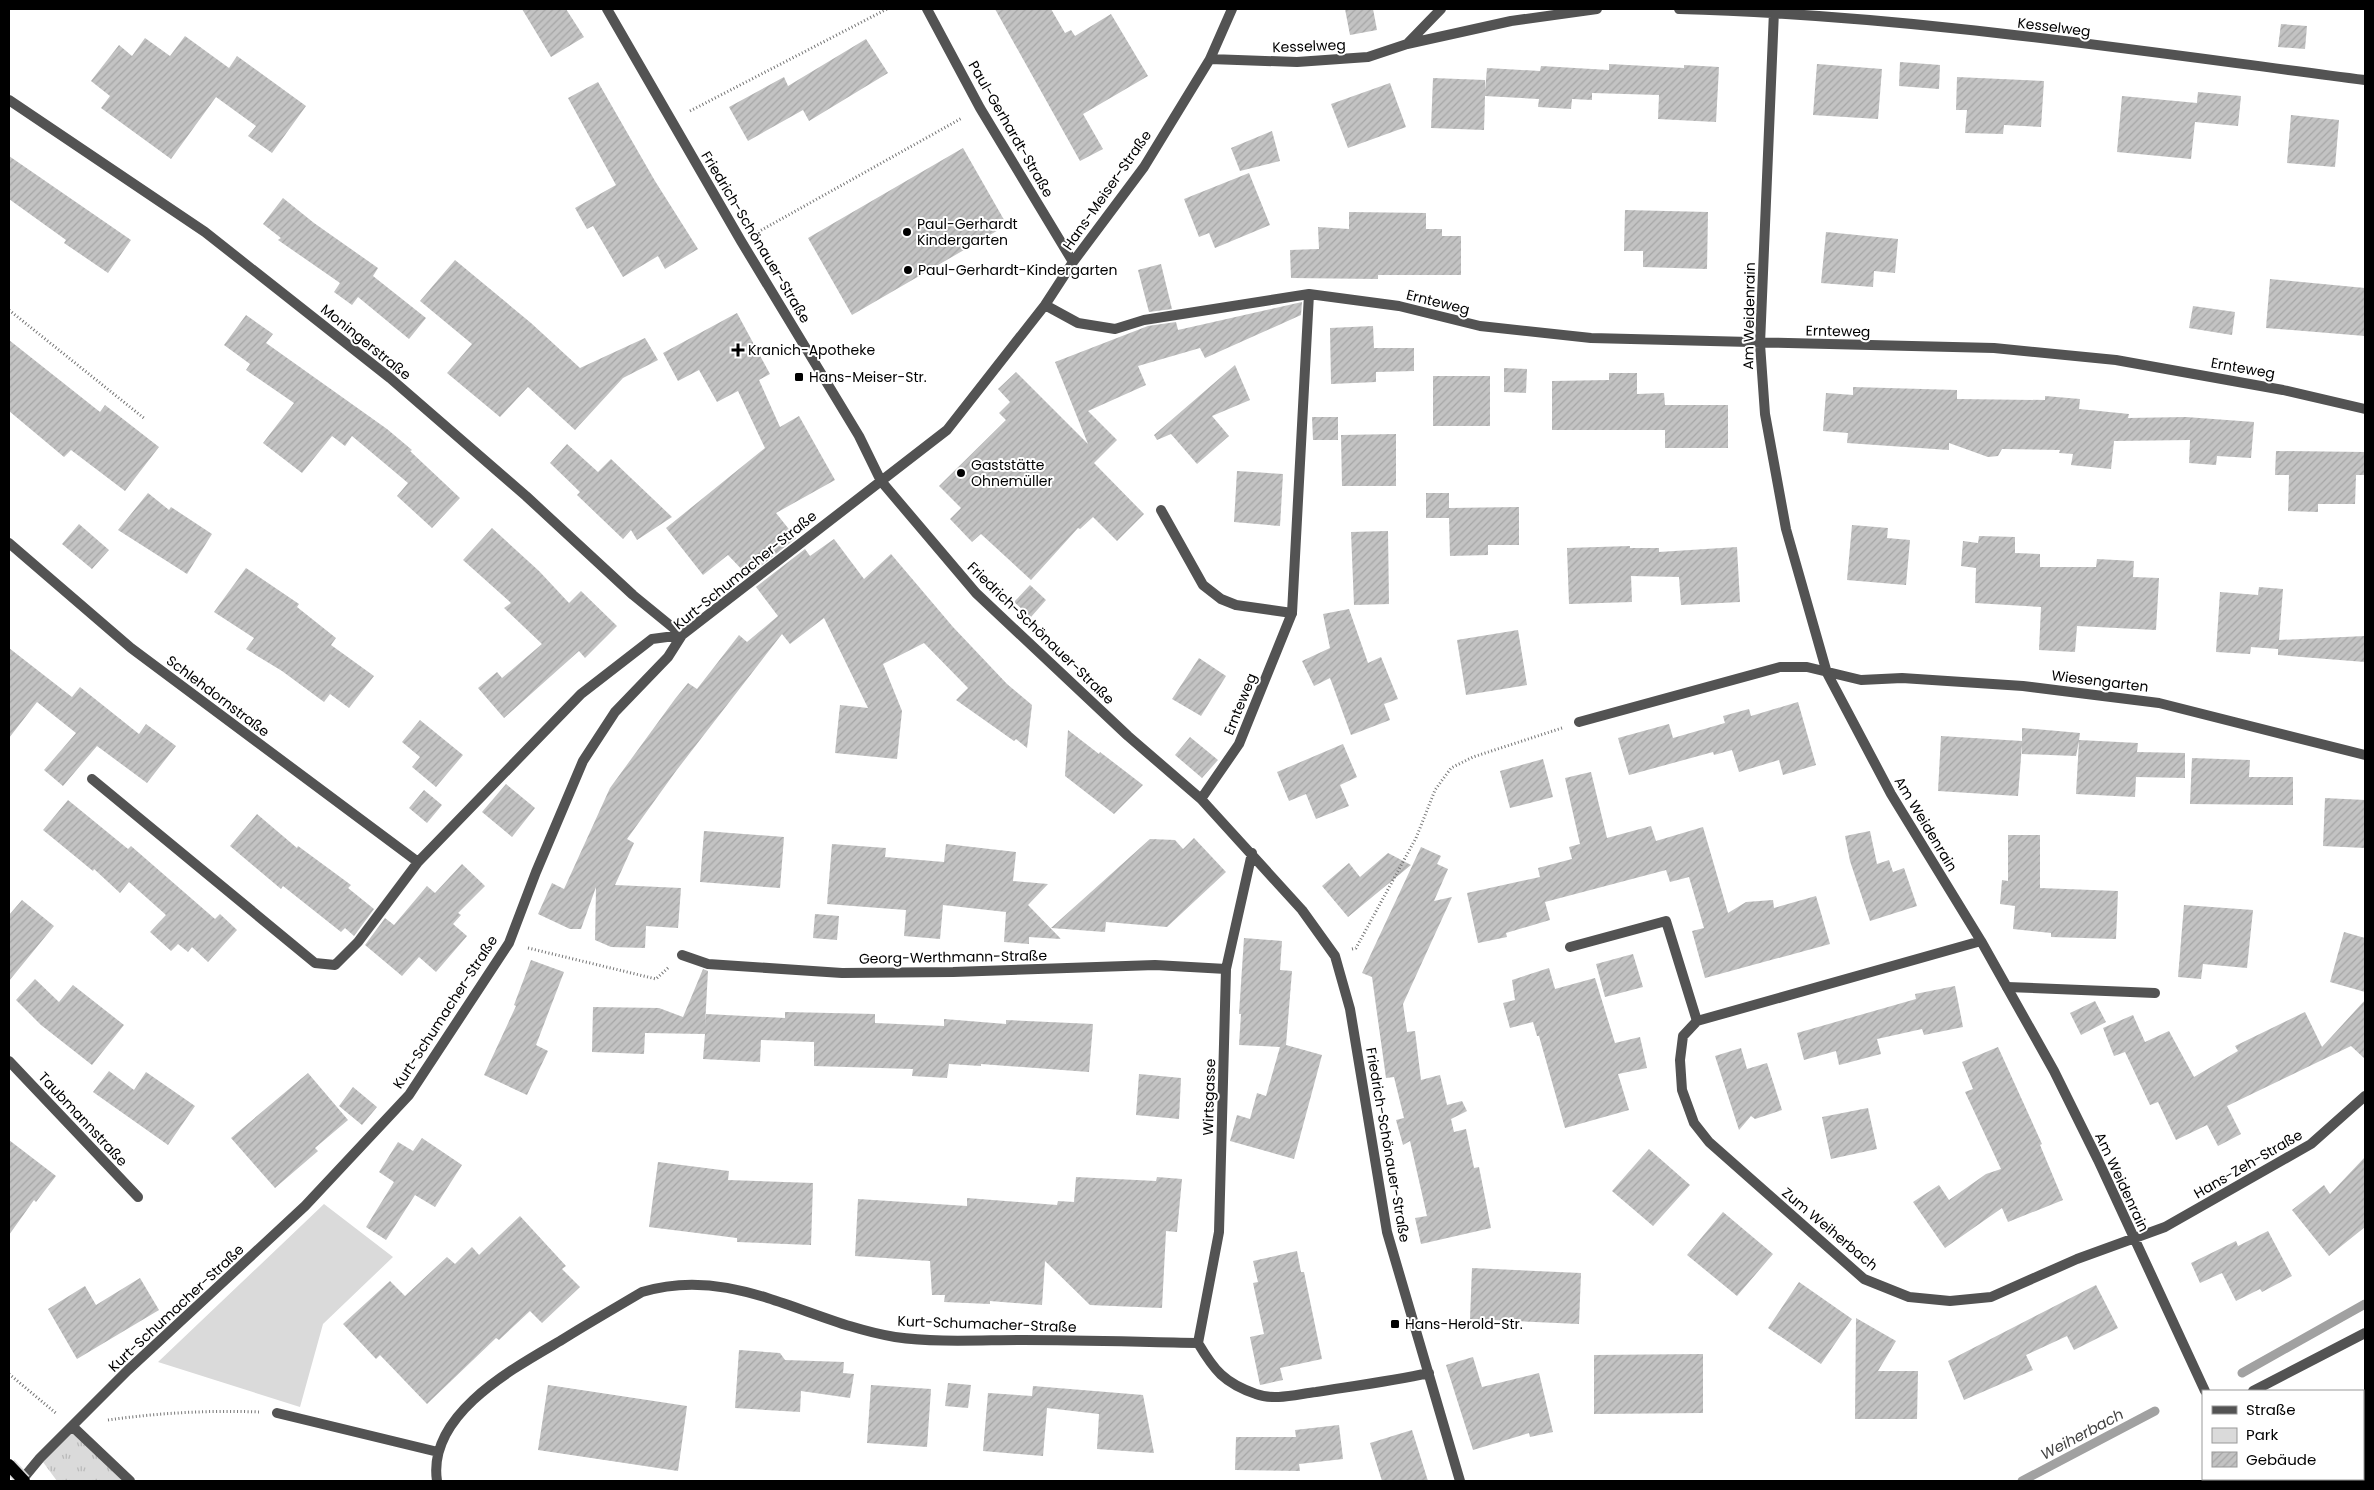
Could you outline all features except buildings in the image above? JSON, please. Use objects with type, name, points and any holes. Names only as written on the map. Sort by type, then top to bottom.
[{"type":"main road","points":[[9,1465],[23,1481]]},
{"type":"street","name":"Friedrich-Schönauer-Straße","points":[[607,9],[741,241],[859,436],[881,481],[976,593],[1128,736],[1201,799],[1302,910],[1335,956],[1350,1008],[1387,1232],[1460,1481]]},
{"type":"street","name":"Paul-Gerhardt-Straße","points":[[927,9],[980,108],[1073,262]]},
{"type":"street","name":"Hans-Meiser-Straße","points":[[881,481],[947,430],[1045,305],[1073,262],[1144,167],[1210,59],[1232,9]]},
{"type":"street","name":"Kesselweg","points":[[1407,44],[1441,9]]},
{"type":"street","name":"Kesselweg","points":[[1210,59],[1297,62],[1368,57],[1407,44],[1511,21],[1597,9]]},
{"type":"street","name":"Kesselweg","points":[[1679,9],[1774,11],[1922,24],[2365,80]]},
{"type":"street","name":"Am Weidenrain","points":[[1774,11],[1760,344],[1765,414],[1786,529],[1827,673],[1891,794],[1981,941],[2054,1071],[2098,1160],[2205,1390]]},
{"type":"street","name":"Moningerstraße","points":[[9,100],[204,232],[382,372],[526,496],[633,595],[682,635]]},
{"type":"street","name":"Ernteweg","points":[[1201,799],[1239,744],[1292,613],[1309,294]]},
{"type":"street","name":"Ernteweg","points":[[1045,305],[1078,323],[1115,329],[1144,320],[1309,294],[1399,306],[1480,326],[1591,338],[1760,344],[1994,348],[2116,360],[2283,390],[2365,410]]},
{"type":"street","name":"Kurt-Schumacher-Straße","points":[[23,1481],[40,1458],[135,1364],[305,1206],[409,1095],[509,943],[536,872],[583,761],[615,712],[668,657],[682,635],[881,481]]},
{"type":"street","points":[[1161,510],[1203,585],[1221,599],[1236,605],[1292,613]]},
{"type":"street","name":"Schlehdornstraße","points":[[9,543],[131,648],[418,862]]},
{"type":"street","points":[[92,779],[315,963],[335,966],[358,942],[418,862],[581,694],[652,639],[682,635]]},
{"type":"street","points":[[1579,722],[1780,667],[1807,667],[1827,673]]},
{"type":"street","name":"Wiesengarten","points":[[1827,673],[1861,680],[1902,678],[2023,686],[2159,702],[2365,755]]},
{"type":"street","name":"Wirtsgasse","points":[[1198,1343],[1219,1232],[1226,969],[1252,853]]},
{"type":"street","points":[[1570,947],[1666,921],[1697,1021],[1981,941]]},
{"type":"street","name":"Georg-Werthmann-Straße","points":[[682,955],[708,964],[723,966],[842,973],[953,972],[1155,965],[1226,969]]},
{"type":"street","points":[[2007,987],[2155,993]]},
{"type":"street","name":"Zum Weiherbach","points":[[1697,1021],[1683,1036],[1680,1060],[1682,1090],[1694,1123],[1709,1142],[1864,1279],[1909,1297],[1950,1301],[1991,1297],[2077,1259],[2134,1240]]},
{"type":"street","name":"Taubmannstraße","points":[[9,1061],[138,1197]]},
{"type":"street","name":"Hans-Zeh-Straße","points":[[2134,1240],[2165,1227],[2310,1144],[2365,1096]]},
{"type":"street","name":"Kurt-Schumacher-Straße","points":[[437,1481],[438,1452],[448,1430],[472,1401],[494,1383],[642,1292],[662,1285],[688,1284],[728,1287],[770,1297],[828,1320],[896,1337],[957,1340],[1198,1343]]},
{"type":"street","points":[[2255,1390],[2365,1333]]},
{"type":"street","points":[[1198,1343],[1214,1370],[1236,1385],[1258,1395],[1283,1396],[1382,1382],[1429,1373]]},
{"type":"street","points":[[277,1413],[438,1452]]},
{"type":"street","points":[[72,1426],[130,1481]]},
{"type":"path","points":[[672,121],[887,9]]},
{"type":"path","points":[[741,241],[980,108]]},
{"type":"path","points":[[9,310],[145,419]]},
{"type":"path","points":[[1335,956],[1356,948],[1416,838],[1435,790],[1451,768],[1473,756],[1579,722]]},
{"type":"path","points":[[509,943],[656,979]]},
{"type":"path","points":[[9,1374],[72,1426],[152,1414],[220,1411],[277,1413]]},
{"type":"green space","points":[[324,1204],[393,1257],[323,1324],[300,1407],[158,1362]]},
{"type":"green space","points":[[72,1426],[130,1481],[57,1481],[40,1458]]},
{"type":"waterway","name":"Weiherbach","points":[[2242,1373],[2365,1304]]},
{"type":"waterway","name":"Weiherbach","points":[[2022,1481],[2155,1411]]},
{"type":"place","name":"Paul-Gerhardt Kindergarten","points":[[907,232]]},
{"type":"place","name":"Paul-Gerhardt-Kindergarten","points":[[908,270]]},
{"type":"place","name":"Kranich-Apotheke","points":[[738,350]]},
{"type":"place","name":"Hans-Meiser-Str.","points":[[799,377]]},
{"type":"place","name":"Gaststätte Ohnemüller","points":[[961,473]]},
{"type":"place","name":"Hans-Herold-Str.","points":[[1395,1324]]}]
